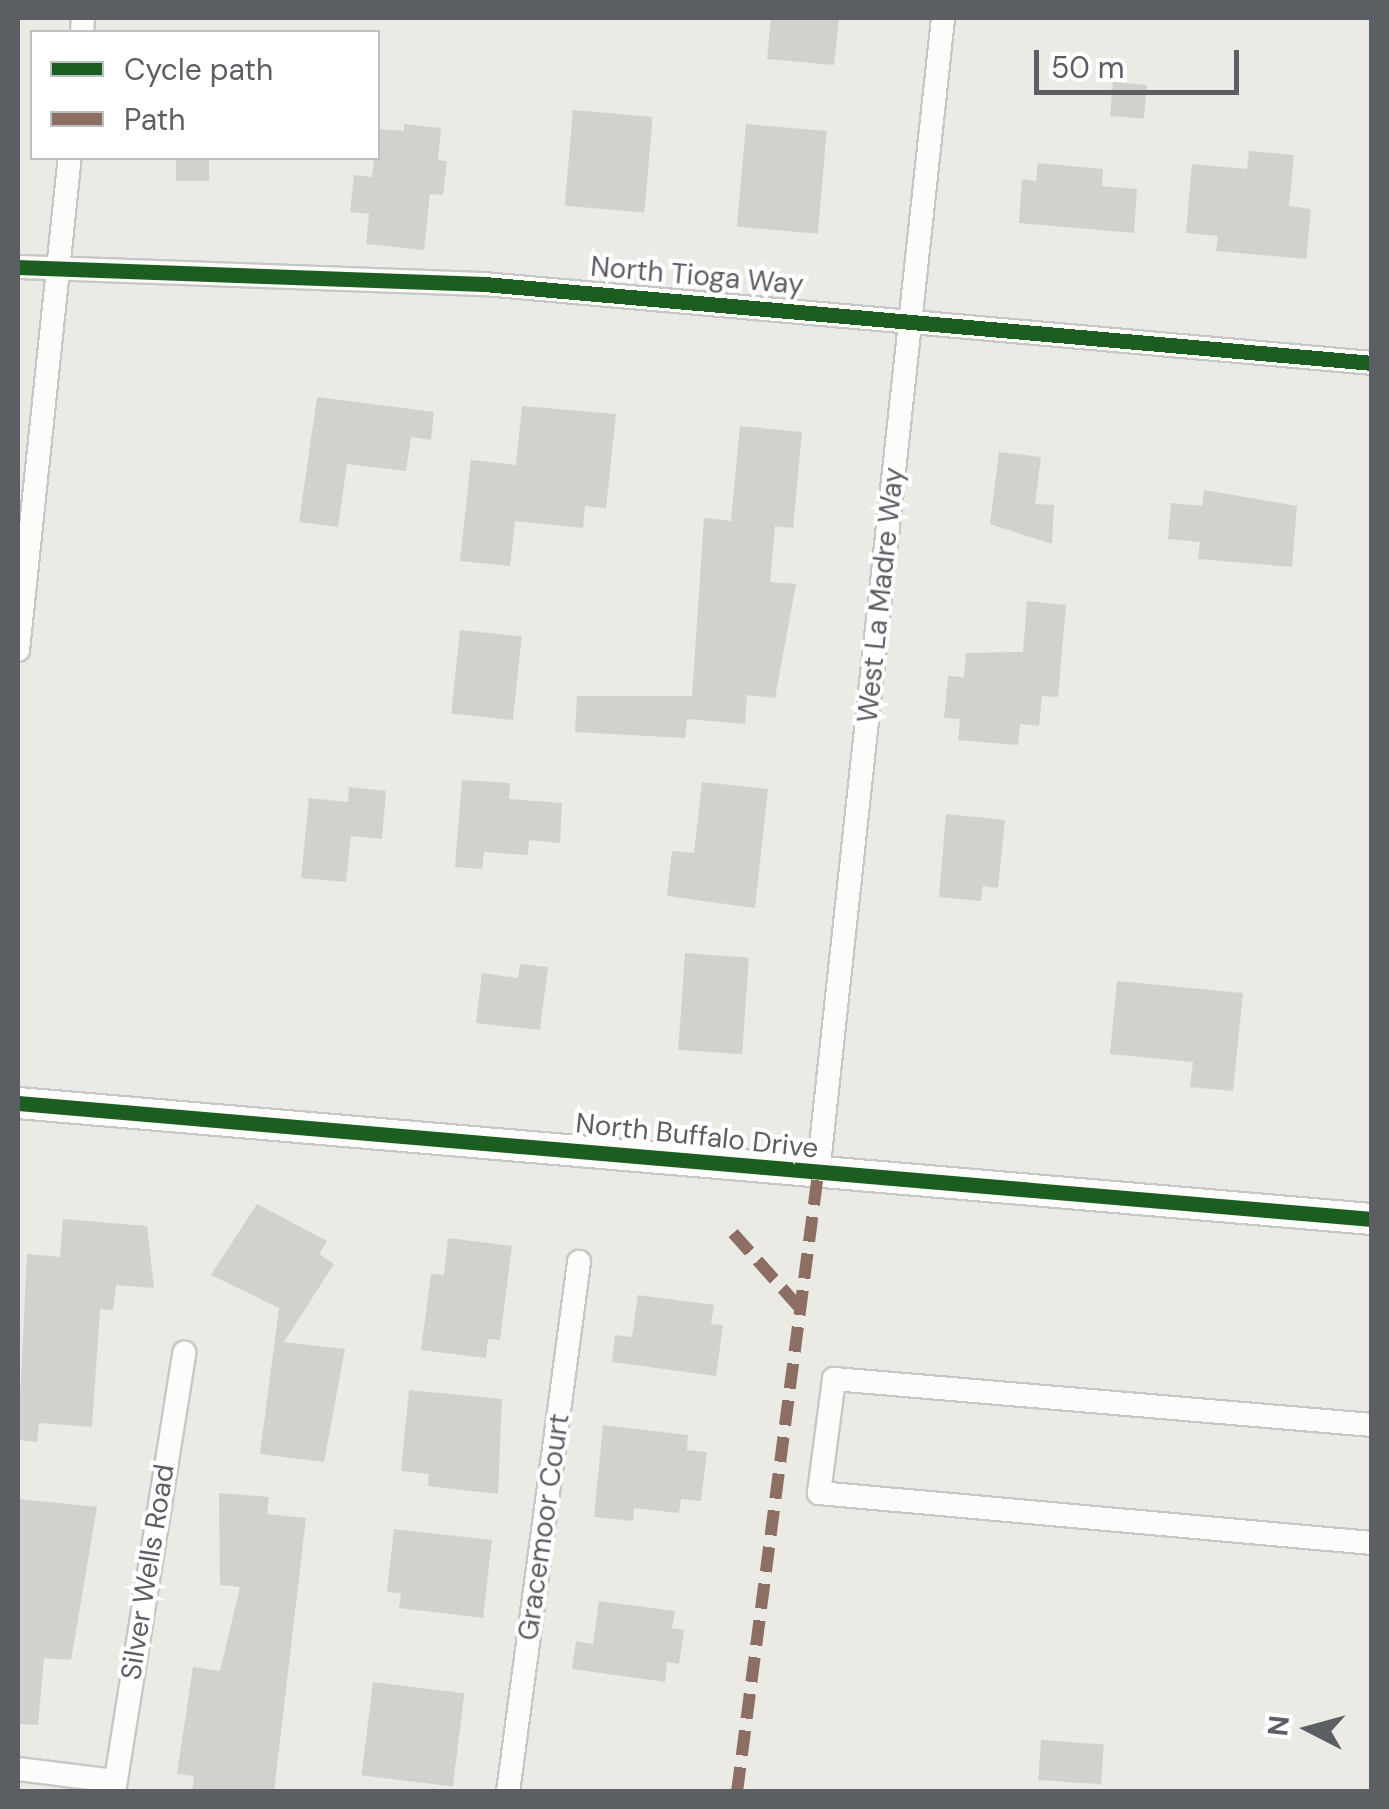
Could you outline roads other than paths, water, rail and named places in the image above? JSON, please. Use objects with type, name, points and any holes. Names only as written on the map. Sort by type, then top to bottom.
[{"type":"street","name":"West La Madre Way","points":[[818,1173],[943,18]]},
{"type":"street","points":[[18,650],[70,160]]},
{"type":"street","name":"North Tioga Way","points":[[18,267],[484,284],[1372,363]]},
{"type":"street","name":"North Buffalo Drive","points":[[18,1103],[1372,1219]]},
{"type":"street","name":"Gracemoor Court","points":[[508,1792],[579,1262]]},
{"type":"street","name":"Silver Wells Road","points":[[114,1786],[184,1353]]},
{"type":"street","points":[[1372,1425],[834,1379],[820,1494],[1372,1544]]},
{"type":"street","points":[[18,1768],[114,1786]]}]
